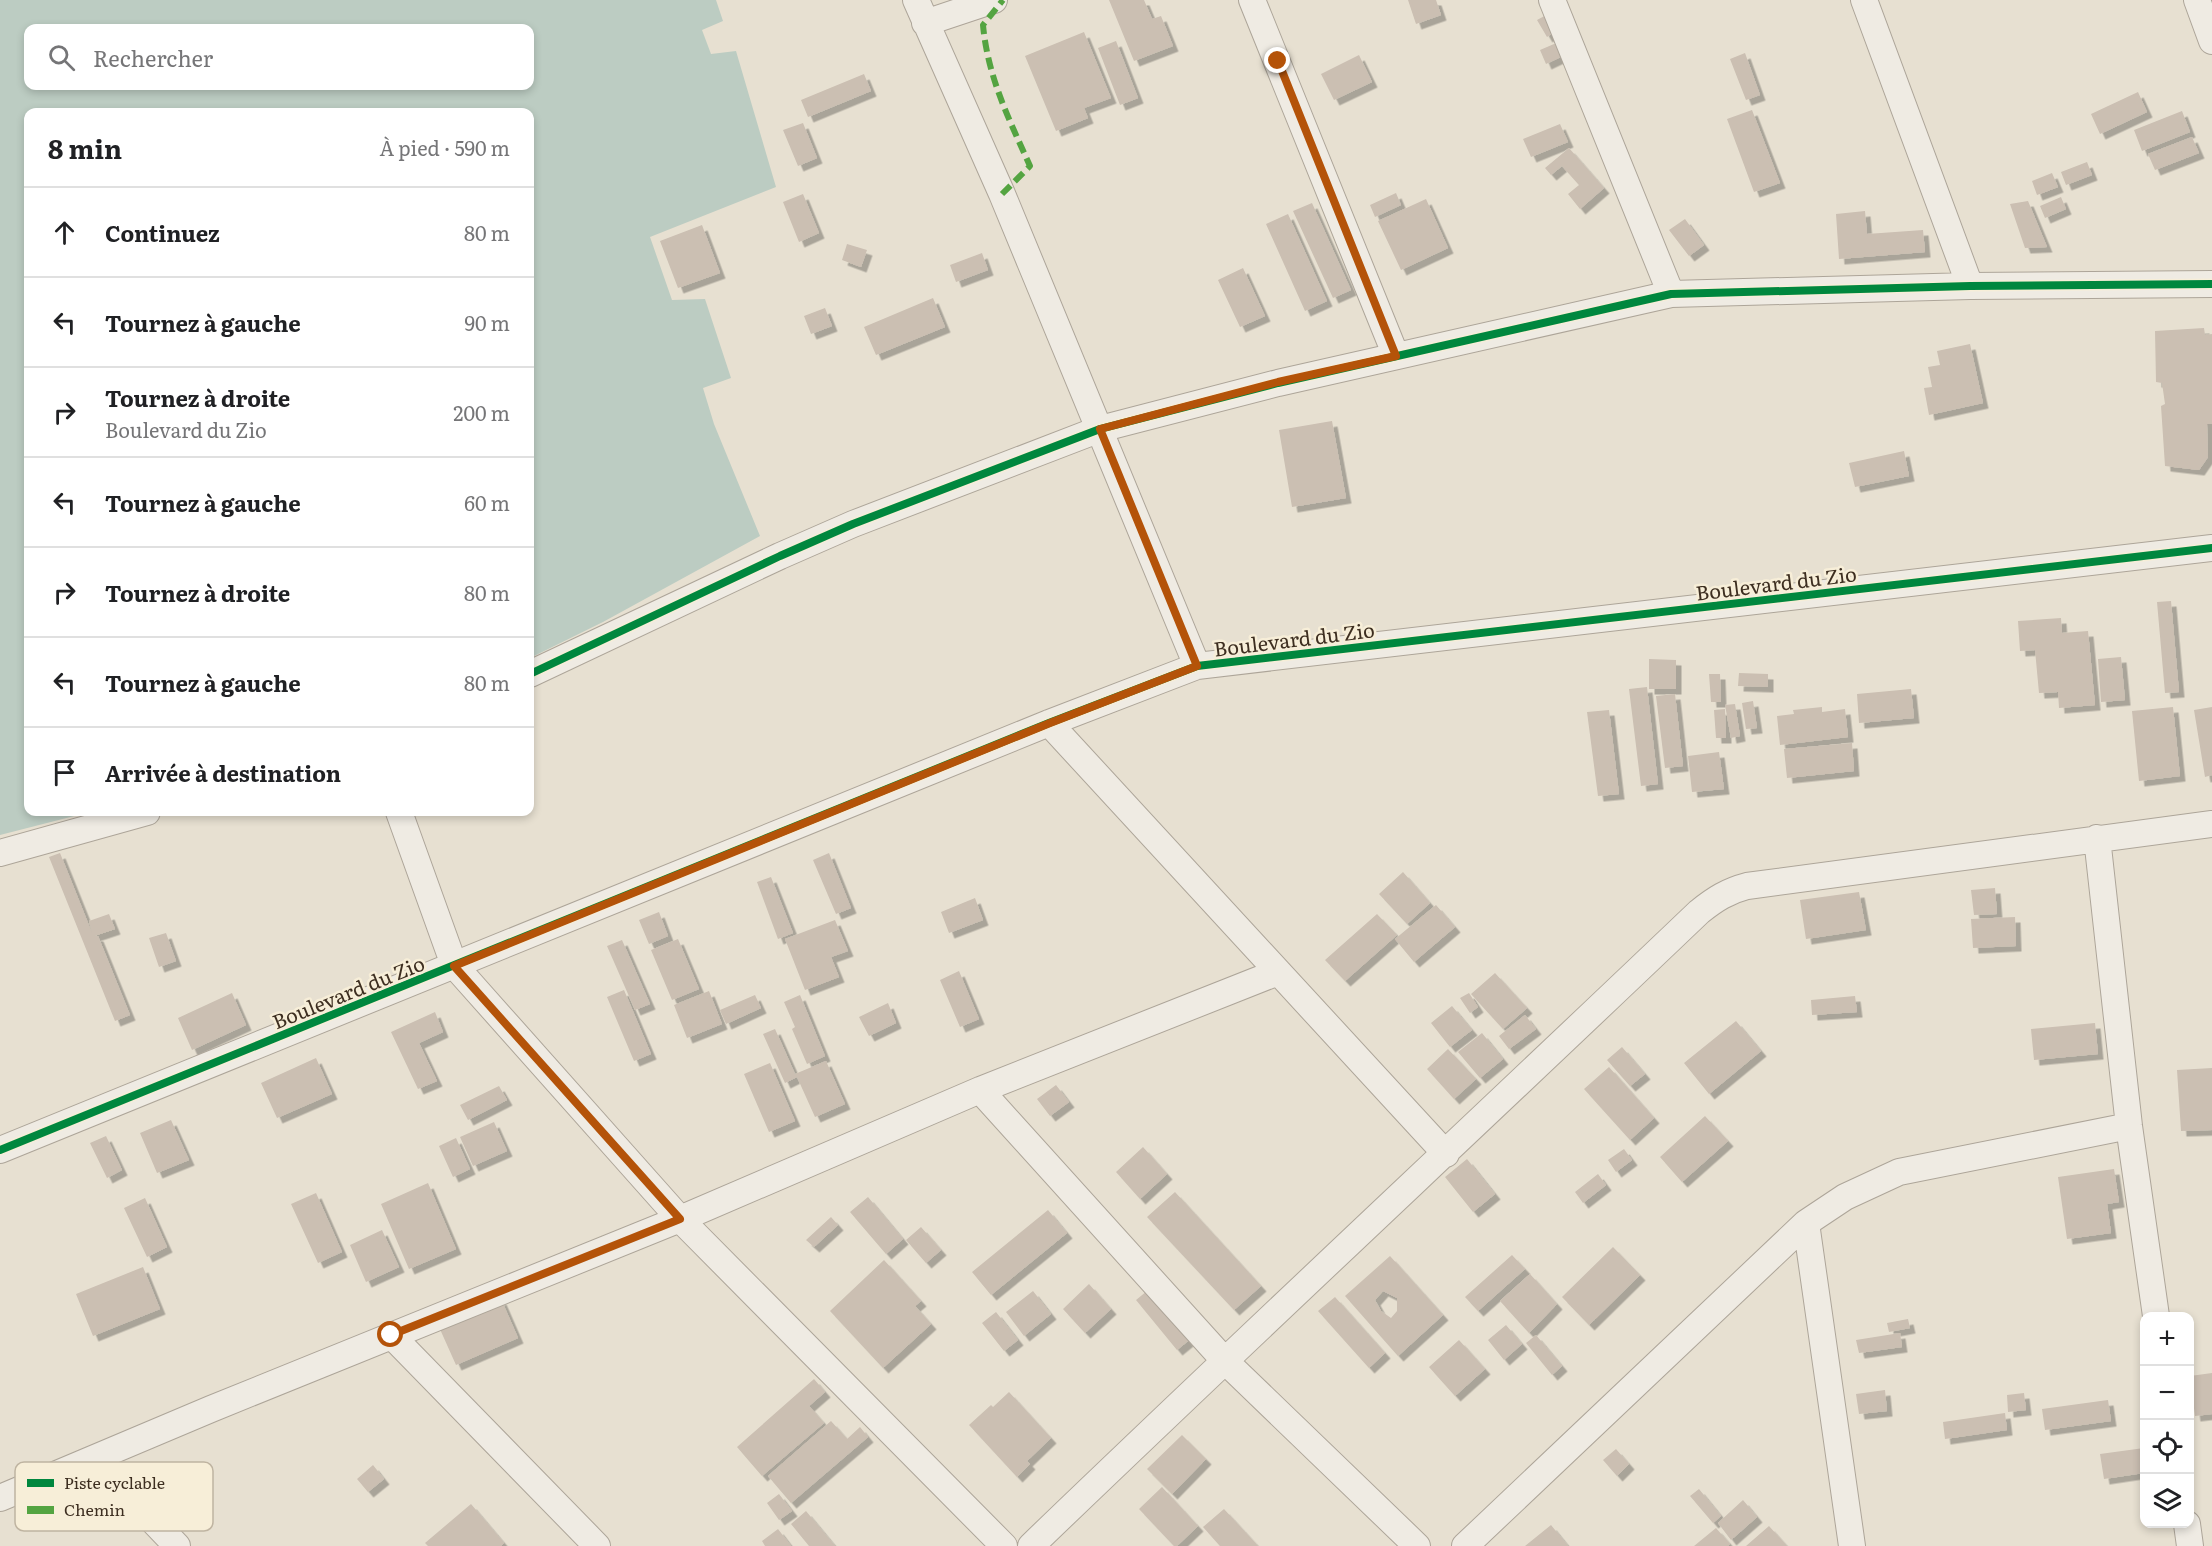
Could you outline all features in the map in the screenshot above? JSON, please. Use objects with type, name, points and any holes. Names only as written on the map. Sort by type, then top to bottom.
[{"type":"street","points":[[994,0],[921,12],[1002,195],[1197,666]]},
{"type":"street","points":[[1252,0],[1396,356]]},
{"type":"street","points":[[1552,0],[1671,294]]},
{"type":"street","points":[[1864,0],[1970,286]]},
{"type":"street","points":[[2197,0],[2211,32]]},
{"type":"street","points":[[534,672],[853,524],[1100,429],[1278,382],[1671,294],[1970,286],[2212,284]]},
{"type":"street","name":"Boulevard du Zio","points":[[0,1150],[1050,723],[1197,666],[2212,548]]},
{"type":"street","points":[[1050,723],[1446,1154]]},
{"type":"street","points":[[0,853],[133,816]]},
{"type":"street","points":[[400,816],[454,966],[680,1219],[1004,1546]]},
{"type":"street","points":[[1031,1546],[1224,1360],[1717,898],[1747,886],[2212,824]]},
{"type":"street","points":[[2097,838],[2129,1126],[2156,1312]]},
{"type":"street","points":[[87,1462],[391,1335],[680,1219],[980,1090],[1278,972]]},
{"type":"street","points":[[980,1090],[1224,1360],[1417,1546]]},
{"type":"street","points":[[1465,1546],[1806,1223],[1845,1197],[1899,1172],[2129,1126]]},
{"type":"street","points":[[1806,1223],[1852,1546]]},
{"type":"street","points":[[391,1335],[597,1546]]},
{"type":"street","points":[[94,1459],[97,1462]]},
{"type":"street","points":[[0,1498],[15,1492]]},
{"type":"street","points":[[2188,1528],[2190,1546]]},
{"type":"street","points":[[163,1531],[177,1546]]},
{"type":"shaded area","points":[[0,0],[716,0],[723,21],[702,30],[711,54],[736,51],[776,187],[650,237],[672,300],[705,299],[731,378],[703,388],[714,424],[760,536],[603,622],[534,656],[534,108],[24,108],[24,816],[74,816],[0,835]]},
{"type":"building","points":[[1109,0],[1144,0],[1152,19],[1161,16],[1173,46],[1134,61]]},
{"type":"building","points":[[1408,0],[1436,0],[1441,15],[1416,24]]},
{"type":"building","points":[[1550,13],[1559,29],[1547,37],[1537,20]]},
{"type":"building","points":[[1084,32],[1111,98],[1084,108],[1088,118],[1056,131],[1025,56]]},
{"type":"building","points":[[1116,41],[1138,98],[1120,105],[1098,48]]},
{"type":"building","points":[[1561,41],[1567,54],[1546,64],[1540,50]]},
{"type":"building","points":[[1745,53],[1760,95],[1746,100],[1730,59]]},
{"type":"building","points":[[1359,55],[1372,82],[1334,100],[1321,74]]},
{"type":"building","points":[[864,74],[871,91],[808,117],[801,100]]},
{"type":"building","points":[[2138,92],[2147,112],[2100,134],[2091,114]]},
{"type":"building","points":[[1752,110],[1780,183],[1754,192],[1727,119]]},
{"type":"building","points":[[2182,111],[2190,132],[2142,151],[2134,130]]},
{"type":"building","points":[[803,123],[817,158],[798,166],[783,130]]},
{"type":"building","points":[[1560,124],[1568,142],[1531,157],[1523,139]]},
{"type":"building","points":[[2192,137],[2199,153],[2155,170],[2148,154]]},
{"type":"building","points":[[1569,148],[1604,188],[1580,209],[1568,194],[1579,185],[1562,166],[1551,175],[1545,168]]},
{"type":"building","points":[[2087,162],[2092,175],[2066,185],[2061,172]]},
{"type":"building","points":[[2052,173],[2058,187],[2037,195],[2032,181]]},
{"type":"building","points":[[1396,193],[1401,205],[1375,217],[1370,205]]},
{"type":"building","points":[[803,194],[819,233],[799,242],[783,202]]},
{"type":"building","points":[[2061,197],[2066,209],[2045,218],[2040,206]]},
{"type":"building","points":[[1426,199],[1448,248],[1401,270],[1378,221]]},
{"type":"building","points":[[2028,201],[2047,247],[2025,248],[2010,204]]},
{"type":"building","points":[[1312,203],[1351,290],[1333,298],[1293,211]]},
{"type":"building","points":[[1865,211],[1867,234],[1923,230],[1925,252],[1839,259],[1836,214]]},
{"type":"building","points":[[1288,214],[1327,301],[1305,311],[1266,224]]},
{"type":"building","points":[[1685,219],[1704,245],[1689,256],[1669,230]]},
{"type":"building","points":[[702,225],[720,273],[678,288],[660,241]]},
{"type":"building","points":[[847,244],[867,250],[861,267],[842,260]]},
{"type":"building","points":[[982,253],[988,270],[956,282],[950,265]]},
{"type":"building","points":[[1243,268],[1265,316],[1240,327],[1218,280]]},
{"type":"building","points":[[933,298],[945,327],[876,355],[864,327]]},
{"type":"building","points":[[825,308],[832,326],[811,334],[804,316]]},
{"type":"building","points":[[2204,328],[2205,335],[2212,334],[2212,424],[2207,424],[2208,457],[2199,470],[2165,466],[2161,406],[2165,404],[2162,383],[2156,382],[2155,331]]},
{"type":"building","points":[[1970,344],[1983,403],[1929,415],[1924,388],[1932,387],[1928,367],[1940,365],[1937,351]]},
{"type":"building","points":[[1332,421],[1346,498],[1292,507],[1279,430]]},
{"type":"building","points":[[1904,451],[1909,476],[1855,487],[1849,463]]},
{"type":"building","points":[[2171,601],[2179,692],[2165,693],[2157,602]]},
{"type":"building","points":[[2061,618],[2062,633],[2088,631],[2095,705],[2059,708],[2058,692],[2039,693],[2035,650],[2020,651],[2018,621]]},
{"type":"building","points":[[2121,657],[2125,700],[2101,702],[2098,659]]},
{"type":"building","points":[[1649,659],[1676,660],[1676,689],[1649,689]]},
{"type":"building","points":[[1739,673],[1768,674],[1768,687],[1738,686]]},
{"type":"building","points":[[1709,674],[1720,674],[1721,702],[1711,702]]},
{"type":"building","points":[[1647,687],[1658,784],[1641,786],[1629,689]]},
{"type":"building","points":[[1911,689],[1914,718],[1859,723],[1857,694]]},
{"type":"building","points":[[1675,694],[1683,766],[1665,768],[1656,696]]},
{"type":"building","points":[[1753,701],[1757,728],[1746,729],[1742,703]]},
{"type":"building","points":[[1735,704],[1740,736],[1731,738],[1725,705]]},
{"type":"building","points":[[1822,707],[1822,712],[1845,709],[1848,737],[1780,745],[1777,716],[1794,714],[1793,710]]},
{"type":"building","points":[[2173,707],[2180,776],[2139,781],[2132,711]]},
{"type":"building","points":[[2212,707],[2212,775],[2205,777],[2194,710]]},
{"type":"building","points":[[1725,709],[1726,738],[1716,738],[1714,710]]},
{"type":"building","points":[[1609,710],[1619,794],[1598,796],[1587,712]]},
{"type":"building","points":[[1852,743],[1854,771],[1787,778],[1784,749]]},
{"type":"building","points":[[1719,752],[1724,789],[1692,792],[1688,756]]},
{"type":"building","points":[[60,853],[92,933],[89,921],[109,914],[115,929],[94,936],[98,936],[130,1015],[115,1021],[49,857]]},
{"type":"building","points":[[829,853],[851,908],[836,914],[813,860]]},
{"type":"building","points":[[1403,872],[1430,903],[1407,924],[1379,894]]},
{"type":"building","points":[[771,877],[793,933],[778,939],[757,882]]},
{"type":"building","points":[[1995,888],[1997,914],[1974,915],[1971,890]]},
{"type":"building","points":[[1859,892],[1866,930],[1806,939],[1800,900]]},
{"type":"building","points":[[975,898],[983,920],[949,933],[941,912]]},
{"type":"building","points":[[1436,905],[1455,927],[1414,962],[1395,939]]},
{"type":"building","points":[[659,912],[668,936],[649,944],[639,920]]},
{"type":"building","points":[[1377,914],[1397,935],[1345,981],[1325,960]]},
{"type":"building","points":[[2015,917],[2016,946],[1973,948],[1971,919]]},
{"type":"building","points":[[835,920],[848,951],[831,957],[839,977],[805,990],[785,939]]},
{"type":"building","points":[[166,933],[176,961],[159,967],[149,938]]},
{"type":"building","points":[[678,939],[699,989],[672,1000],[651,950]]},
{"type":"building","points":[[622,940],[650,1004],[635,1010],[607,946]]},
{"type":"building","points":[[959,971],[979,1019],[960,1027],[940,980]]},
{"type":"building","points":[[1495,973],[1527,1008],[1503,1029],[1471,994]]},
{"type":"building","points":[[624,990],[651,1054],[634,1061],[607,997]]},
{"type":"building","points":[[709,991],[722,1024],[687,1038],[674,1005]]},
{"type":"building","points":[[232,993],[246,1025],[192,1050],[178,1018]]},
{"type":"building","points":[[1469,993],[1478,1007],[1470,1013],[1460,998]]},
{"type":"building","points":[[755,995],[761,1008],[726,1024],[720,1010]]},
{"type":"building","points":[[800,995],[825,1056],[807,1064],[792,1029],[795,1027],[784,1002]]},
{"type":"building","points":[[1855,996],[1857,1012],[1812,1015],[1811,1000]]},
{"type":"building","points":[[888,1003],[896,1023],[869,1036],[859,1017]]},
{"type":"building","points":[[1452,1006],[1472,1030],[1450,1047],[1431,1023]]},
{"type":"building","points":[[435,1012],[443,1032],[419,1043],[437,1081],[418,1089],[391,1032]]},
{"type":"building","points":[[1525,1015],[1536,1029],[1509,1049],[1499,1036]]},
{"type":"building","points":[[1736,1021],[1761,1051],[1709,1094],[1684,1063]]},
{"type":"building","points":[[2095,1023],[2098,1054],[2034,1060],[2031,1029]]},
{"type":"building","points":[[775,1029],[795,1074],[826,1061],[845,1104],[815,1117],[797,1077],[785,1083],[763,1034]]},
{"type":"building","points":[[1482,1033],[1503,1059],[1480,1078],[1458,1052]]},
{"type":"building","points":[[1622,1047],[1645,1074],[1630,1086],[1607,1060]]},
{"type":"building","points":[[1448,1049],[1476,1079],[1454,1099],[1427,1069]]},
{"type":"building","points":[[316,1058],[332,1094],[277,1118],[261,1083]]},
{"type":"building","points":[[770,1063],[795,1121],[769,1132],[744,1074]]},
{"type":"building","points":[[1609,1067],[1654,1118],[1630,1140],[1584,1089]]},
{"type":"building","points":[[2212,1068],[2212,1130],[2181,1131],[2177,1070]]},
{"type":"building","points":[[1056,1085],[1069,1102],[1050,1116],[1037,1099]]},
{"type":"building","points":[[499,1086],[507,1100],[468,1120],[460,1105]]},
{"type":"building","points":[[1705,1116],[1728,1141],[1682,1182],[1660,1157]]},
{"type":"building","points":[[171,1120],[189,1160],[157,1173],[140,1133]]},
{"type":"building","points":[[494,1122],[507,1151],[473,1166],[460,1137]]},
{"type":"building","points":[[106,1136],[122,1170],[107,1178],[90,1143]]},
{"type":"building","points":[[456,1138],[470,1169],[453,1177],[439,1146]]},
{"type":"building","points":[[1143,1147],[1167,1174],[1140,1199],[1116,1172]]},
{"type":"building","points":[[1624,1149],[1632,1160],[1616,1172],[1608,1160]]},
{"type":"building","points":[[1467,1159],[1495,1194],[1473,1212],[1445,1177]]},
{"type":"building","points":[[2114,1169],[2119,1202],[2107,1204],[2111,1233],[2067,1239],[2058,1177]]},
{"type":"building","points":[[1598,1174],[1606,1185],[1583,1203],[1575,1192]]},
{"type":"building","points":[[428,1183],[456,1249],[409,1269],[381,1204]]},
{"type":"building","points":[[1175,1192],[1261,1286],[1234,1310],[1147,1217]]},
{"type":"building","points":[[316,1193],[342,1252],[318,1263],[291,1204]]},
{"type":"building","points":[[868,1197],[903,1239],[886,1254],[850,1212]]},
{"type":"building","points":[[145,1198],[167,1247],[147,1257],[124,1208]]},
{"type":"building","points":[[1048,1210],[1067,1233],[991,1295],[972,1272]]},
{"type":"building","points":[[831,1217],[838,1225],[814,1247],[806,1240]]},
{"type":"building","points":[[921,1227],[941,1250],[926,1263],[906,1240]]},
{"type":"building","points":[[382,1230],[399,1267],[366,1282],[350,1245]]},
{"type":"building","points":[[1613,1247],[1640,1275],[1589,1325],[1562,1297]]},
{"type":"building","points":[[1512,1255],[1525,1269],[1478,1311],[1465,1297]]},
{"type":"building","points":[[1390,1256],[1443,1315],[1398,1356],[1345,1296]],"holes":[[[1383,1291],[1397,1298],[1397,1311],[1391,1318],[1381,1311],[1375,1300]]]},
{"type":"building","points":[[884,1260],[921,1301],[915,1306],[931,1324],[883,1368],[830,1311]]},
{"type":"building","points":[[143,1267],[160,1309],[93,1336],[76,1294]]},
{"type":"building","points":[[1530,1274],[1557,1304],[1529,1333],[1500,1301]]},
{"type":"building","points":[[1089,1284],[1111,1309],[1085,1333],[1063,1309]]},
{"type":"building","points":[[1033,1291],[1051,1314],[1024,1336],[1006,1312]]},
{"type":"building","points":[[1147,1291],[1188,1341],[1177,1350],[1136,1300]]},
{"type":"building","points":[[1335,1297],[1385,1353],[1369,1368],[1318,1311]]},
{"type":"building","points":[[501,1299],[518,1338],[456,1365],[439,1327]]},
{"type":"building","points":[[996,1312],[1018,1340],[1004,1351],[982,1323]]},
{"type":"building","points":[[1908,1319],[1910,1328],[1889,1332],[1887,1323]]},
{"type":"building","points":[[1506,1325],[1522,1344],[1504,1360],[1488,1340]]},
{"type":"building","points":[[1900,1333],[1902,1347],[1859,1353],[1856,1340]]},
{"type":"building","points":[[1536,1335],[1562,1366],[1552,1375],[1526,1343]]},
{"type":"building","points":[[1459,1340],[1485,1369],[1455,1396],[1429,1367]]},
{"type":"building","points":[[2212,1373],[2212,1414],[2195,1416],[2194,1375]]},
{"type":"building","points":[[814,1379],[825,1392],[809,1406],[824,1423],[762,1476],[737,1447]]},
{"type":"building","points":[[1885,1390],[1887,1411],[1859,1414],[1856,1394]]},
{"type":"building","points":[[1009,1392],[1051,1438],[1027,1461],[1030,1464],[1017,1477],[969,1425]]},
{"type":"building","points":[[2024,1393],[2026,1410],[2008,1412],[2007,1395]]},
{"type":"building","points":[[2108,1400],[2111,1421],[2045,1430],[2042,1409]]},
{"type":"building","points":[[2005,1413],[2007,1430],[1945,1439],[1943,1422]]},
{"type":"building","points":[[831,1421],[847,1439],[860,1427],[868,1437],[791,1503],[768,1476]]},
{"type":"building","points":[[1182,1435],[1206,1459],[1172,1494],[1147,1469]]},
{"type":"building","points":[[1616,1449],[1629,1464],[1617,1476],[1603,1460]]},
{"type":"building","points":[[2140,1449],[2140,1474],[2104,1479],[2100,1454]]},
{"type":"building","points":[[373,1465],[384,1479],[368,1492],[357,1479]]},
{"type":"building","points":[[1162,1487],[1198,1526],[1177,1546],[1174,1546],[1139,1509]]},
{"type":"building","points":[[1699,1489],[1721,1516],[1713,1523],[1690,1496]]},
{"type":"building","points":[[779,1494],[792,1511],[779,1520],[767,1503]]},
{"type":"building","points":[[1743,1500],[1757,1517],[1731,1540],[1718,1523]]},
{"type":"building","points":[[471,1504],[504,1543],[501,1546],[428,1546],[425,1543]]},
{"type":"building","points":[[1224,1509],[1258,1546],[1220,1546],[1203,1527]]},
{"type":"building","points":[[806,1511],[835,1546],[809,1546],[791,1524]]},
{"type":"building","points":[[1551,1525],[1568,1546],[1525,1546]]},
{"type":"building","points":[[1769,1526],[1787,1546],[1746,1546]]},
{"type":"building","points":[[1716,1528],[1730,1544],[1728,1546],[1694,1546]]},
{"type":"building","points":[[778,1529],[791,1546],[765,1546],[762,1541]]},
{"type":"marked path","points":[[1002,194],[1030,166],[1000,98],[986,44],[983,25],[1003,0]]},
{"type":"cycle path","points":[[534,672],[853,524],[1100,429],[1278,383],[1671,294],[1970,286],[2212,284]]},
{"type":"cycle path","points":[[0,1150],[1049,723],[1197,666],[2212,548]]},
{"type":"route","points":[[391,1335],[680,1219],[454,966],[1050,723],[1197,666],[1100,429],[1278,382],[1396,356],[1278,61]]}]
